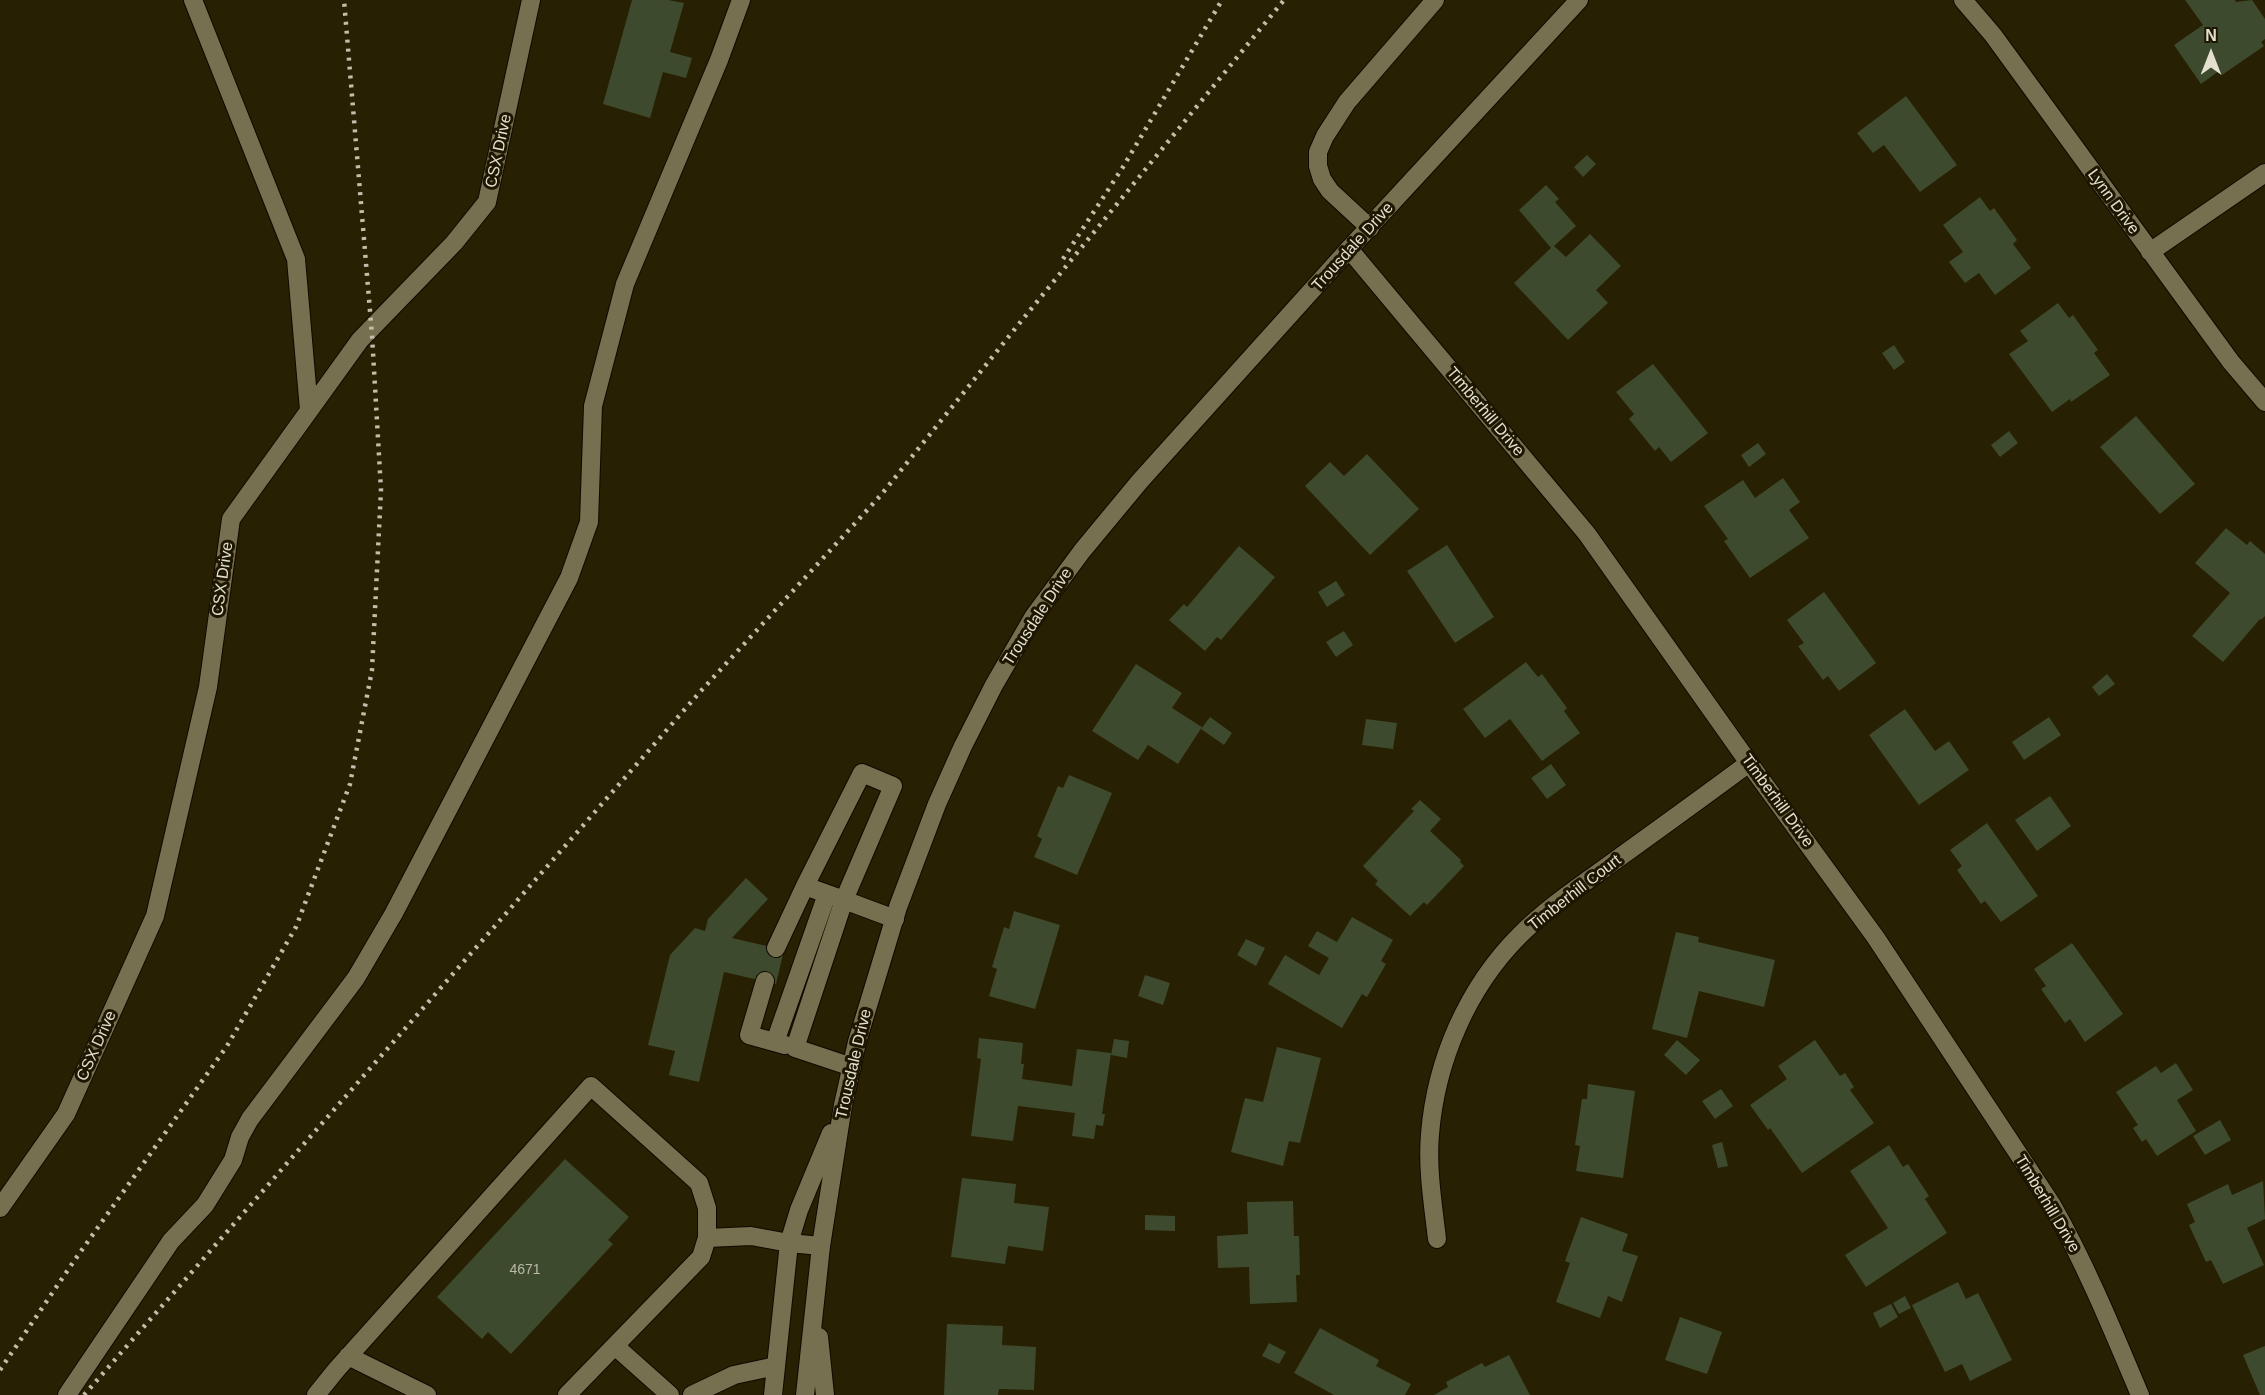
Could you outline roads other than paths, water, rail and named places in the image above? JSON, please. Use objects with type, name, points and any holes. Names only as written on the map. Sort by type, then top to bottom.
[{"type":"street","points":[[193,0],[296,259],[309,410]]},
{"type":"street","name":"CSX Drive","points":[[0,1208],[66,1114],[155,916],[208,687],[231,519],[360,340],[454,243],[487,202],[531,0]]},
{"type":"street","points":[[66,1395],[171,1241],[205,1205],[233,1160],[240,1137],[250,1119],[356,978],[394,913],[564,588],[582,546],[589,522],[593,406],[625,284],[719,60],[741,0]]},
{"type":"street","points":[[1370,228],[1330,191],[1320,173],[1318,152],[1330,127],[1347,102],[1435,0]]},
{"type":"street","name":"Trousdale Drive","points":[[806,1395],[821,1246],[843,1105],[877,972],[937,804],[994,685],[1035,616],[1082,551],[1140,481],[1349,249],[1579,0]]},
{"type":"street","name":"Lynn Drive","points":[[1963,0],[1993,35],[2231,362],[2265,402]]},
{"type":"street","points":[[2150,252],[2265,173]]},
{"type":"street","name":"Timberhill Drive","points":[[1349,249],[1587,534],[1876,938],[2052,1205],[2068,1233],[2140,1395]]},
{"type":"street","name":"Timberhill Court","points":[[1437,1239],[1430,1180],[1430,1147],[1436,1091],[1453,1038],[1467,1007],[1491,970],[1520,936],[1553,906],[1749,763]]},
{"type":"street","points":[[775,1042],[836,897],[893,786],[862,773],[776,948]]},
{"type":"street","points":[[805,885],[895,919]]},
{"type":"street","points":[[795,1048],[836,897]]},
{"type":"street","points":[[765,981],[749,1035],[852,1067]]},
{"type":"street","points":[[316,1395],[348,1356],[591,1086],[699,1183],[707,1208],[707,1238],[700,1257],[567,1395]]},
{"type":"street","points":[[773,1395],[791,1236],[843,1105]]},
{"type":"street","points":[[707,1238],[791,1236],[821,1246]]},
{"type":"street","points":[[815,1301],[825,1395]]},
{"type":"street","points":[[615,1346],[670,1395]]},
{"type":"street","points":[[348,1356],[427,1395]]},
{"type":"street","points":[[692,1395],[734,1375],[776,1366]]},
{"type":"railway","points":[[0,1370],[74,1261],[227,1046],[296,927],[350,784],[372,670],[381,490],[372,335],[344,0]]},
{"type":"railway","points":[[1063,259],[1123,167],[1222,0]]},
{"type":"railway","points":[[84,1395],[700,692],[881,495],[1284,0]]}]
